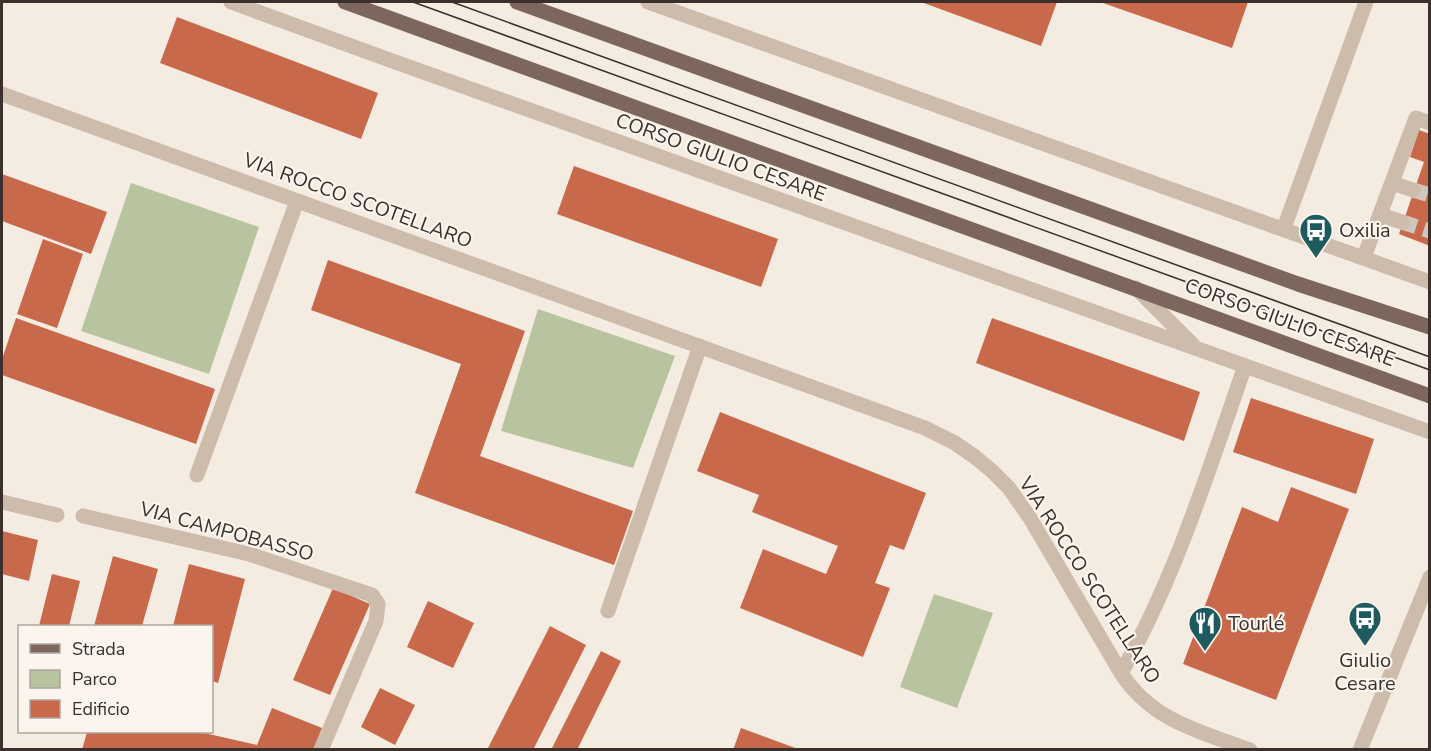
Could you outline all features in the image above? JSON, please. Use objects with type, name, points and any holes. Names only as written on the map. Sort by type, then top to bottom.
[{"type":"main road","name":"CORSO GIULIO CESARE","points":[[345,2],[1136,287],[1430,396]]},
{"type":"main road","name":"CORSO GIULIO CESARE","points":[[517,2],[1276,276],[1430,327]]},
{"type":"street","name":"CORSO GIULIO CESARE","points":[[231,2],[1430,432]]},
{"type":"street","points":[[648,2],[1430,282]]},
{"type":"street","points":[[1284,228],[1366,2]]},
{"type":"street","name":"VIA ROCCO SCOTELLARO","points":[[2,94],[925,428],[955,443],[984,463],[1009,488],[1025,510],[1121,673],[1138,696],[1164,716],[1250,750]]},
{"type":"street","points":[[1364,257],[1416,118],[1430,123]]},
{"type":"street","points":[[1392,183],[1413,190]]},
{"type":"street","points":[[197,475],[297,201]]},
{"type":"street","points":[[1380,215],[1402,222]]},
{"type":"street","name":"CORSO GIULIO CESARE","points":[[1136,287],[1197,350]]},
{"type":"street","points":[[608,611],[700,346]]},
{"type":"street","points":[[1121,673],[1151,619],[1172,571],[1245,366]]},
{"type":"street","points":[[2,502],[57,514]]},
{"type":"street","name":"VIA CAMPOBASSO","points":[[83,516],[249,554],[372,595],[378,604],[376,621],[321,750]]},
{"type":"street","points":[[1360,750],[1430,577]]},
{"type":"green space","points":[[131,183],[259,227],[209,374],[81,331]]},
{"type":"green space","points":[[538,309],[675,356],[633,468],[501,431]]},
{"type":"green space","points":[[934,594],[993,613],[957,708],[900,687]]},
{"type":"building","points":[[921,2],[1057,2],[1041,46]]},
{"type":"building","points":[[1100,2],[1248,2],[1232,48]]},
{"type":"building","points":[[177,17],[378,93],[361,139],[160,63]]},
{"type":"building","points":[[1419,130],[1430,134],[1430,246],[1399,234],[1424,162],[1410,157]]},
{"type":"building","points":[[574,166],[778,239],[761,287],[557,214]]},
{"type":"building","points":[[2,174],[107,212],[91,254],[2,221]]},
{"type":"building","points":[[43,239],[83,254],[57,328],[17,314]]},
{"type":"building","points":[[328,260],[525,331],[480,456],[633,511],[614,565],[415,493],[461,364],[311,310]]},
{"type":"building","points":[[16,318],[215,389],[196,444],[2,375],[2,359]]},
{"type":"building","points":[[992,318],[1200,392],[1184,441],[976,363]]},
{"type":"building","points":[[1251,398],[1374,439],[1356,494],[1233,452]]},
{"type":"building","points":[[720,412],[926,493],[904,550],[890,545],[875,583],[890,588],[863,657],[740,608],[763,549],[826,574],[838,546],[752,512],[759,495],[697,471]]},
{"type":"building","points":[[1291,487],[1349,509],[1276,700],[1183,664],[1242,507],[1278,522]]},
{"type":"building","points":[[2,531],[38,540],[29,581],[2,574]]},
{"type":"building","points":[[113,556],[158,569],[142,625],[94,625]]},
{"type":"building","points":[[189,564],[245,579],[218,683],[213,681],[213,625],[173,625]]},
{"type":"building","points":[[52,574],[80,581],[69,625],[39,625]]},
{"type":"building","points":[[333,588],[370,604],[330,695],[293,680]]},
{"type":"building","points":[[428,601],[474,623],[453,668],[407,647]]},
{"type":"building","points":[[550,626],[586,645],[533,750],[487,750]]},
{"type":"building","points":[[601,651],[621,661],[577,750],[551,750]]},
{"type":"building","points":[[380,688],[415,705],[395,745],[361,727]]},
{"type":"building","points":[[272,708],[322,728],[313,750],[82,750],[87,733],[204,733],[257,745]]},
{"type":"building","points":[[741,728],[798,749],[798,750],[733,750]]},
{"type":"tunnel","points":[[1413,190],[1430,195]]},
{"type":"tunnel","points":[[1402,222],[1430,231]]},
{"type":"tram line","points":[[413,2],[1430,370]]},
{"type":"tram line","points":[[452,2],[1430,357]]},
{"type":"place","name":"Oxilia","points":[[1316,259]]},
{"type":"place","name":"Giulio Cesare","points":[[1365,647]]},
{"type":"place","name":"Tourlé","points":[[1205,652]]}]
